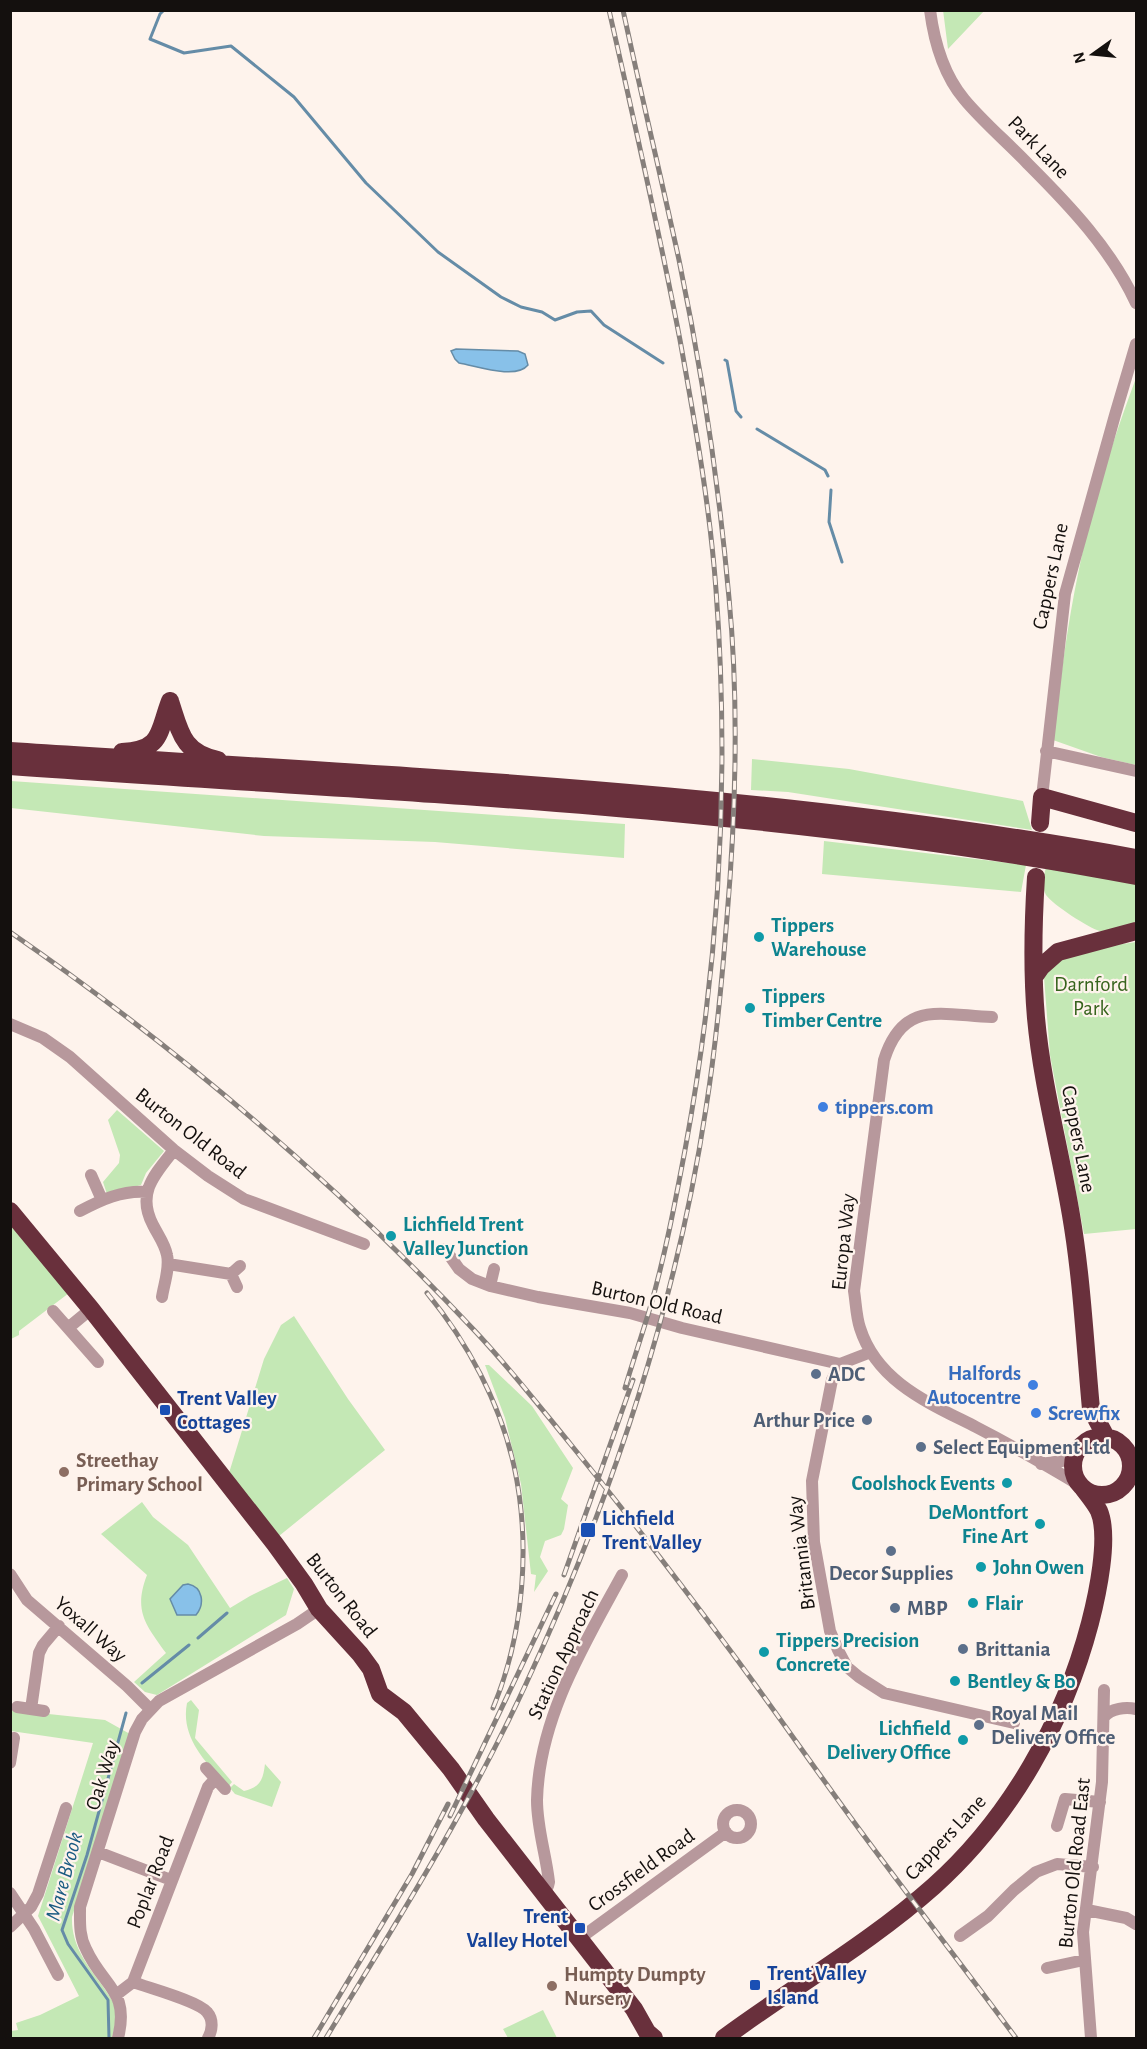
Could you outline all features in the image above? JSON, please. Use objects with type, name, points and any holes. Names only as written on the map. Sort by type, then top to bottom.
[{"type":"highway","points":[[59,755],[131,752],[145,749],[156,742],[170,701],[178,730],[192,749],[213,759],[255,767]]},
{"type":"highway","points":[[10,751],[435,777],[676,796],[763,813],[1137,876]]},
{"type":"highway","points":[[10,766],[452,795],[695,815],[763,813],[877,818],[1055,843],[1137,858]]},
{"type":"highway","points":[[1042,797],[1137,823]]},
{"type":"highway","name":"Cappers Lane","points":[[1040,823],[1042,797]]},
{"type":"highway","name":"Cappers Lane","points":[[1036,877],[1034,977],[1036,1019],[1046,1087],[1071,1217],[1091,1409],[1106,1437]]},
{"type":"highway","points":[[1034,977],[1058,951],[1137,931]]},
{"type":"highway","points":[[1035,938],[1044,946],[1058,951]]},
{"type":"highway","name":"Burton Road","points":[[10,1210],[91,1309],[275,1544],[319,1609],[360,1654],[370,1669],[380,1694],[404,1712],[451,1769],[486,1819],[634,2009],[647,2032],[654,2038]]},
{"type":"highway","name":"Cappers Lane","points":[[1075,1454],[1091,1409]]},
{"type":"highway","points":[[1097,1437],[1106,1437],[1119,1443],[1131,1455],[1127,1483],[1110,1494],[1091,1493],[1082,1487],[1073,1471],[1075,1454],[1081,1445],[1097,1437]]},
{"type":"highway","name":"Cappers Lane","points":[[724,2038],[902,1913],[936,1884],[984,1834],[1022,1780],[1042,1747],[1060,1710],[1086,1639],[1108,1545],[1110,1515],[1127,1483]]},
{"type":"highway","name":"Cappers Lane","points":[[1082,1487],[1099,1511],[1103,1530],[1098,1587]]},
{"type":"highway","points":[[634,2009],[637,2038]]},
{"type":"street","name":"Park Lane","points":[[930,10],[936,43],[945,66],[963,98],[1079,218],[1112,258],[1137,303]]},
{"type":"street","name":"Cappers Lane","points":[[1042,797],[1065,594],[1137,345]]},
{"type":"street","points":[[1046,751],[1137,771]]},
{"type":"street","name":"Europa Way","points":[[992,1017],[926,1014],[906,1023],[894,1035],[888,1046],[884,1060],[854,1291],[860,1328],[871,1352],[886,1372],[917,1397],[1082,1487]]},
{"type":"street","name":"Burton Old Road","points":[[10,1024],[43,1038],[70,1057],[174,1150],[208,1176],[244,1198],[364,1244]]},
{"type":"street","points":[[162,1296],[168,1264],[165,1248],[148,1217],[147,1192],[154,1176],[174,1150]]},
{"type":"street","points":[[91,1175],[102,1200]]},
{"type":"street","points":[[80,1211],[102,1200],[134,1191],[147,1192]]},
{"type":"street","name":"Burton Old Road","points":[[445,1250],[459,1269],[472,1279],[490,1286],[630,1313],[682,1328],[840,1364]]},
{"type":"street","points":[[168,1264],[236,1270],[237,1287]]},
{"type":"street","points":[[490,1286],[494,1269]]},
{"type":"street","points":[[68,1328],[91,1309]]},
{"type":"street","points":[[53,1311],[98,1357]]},
{"type":"street","points":[[840,1364],[871,1352]]},
{"type":"street","name":"Britannia Way","points":[[840,1364],[832,1380],[812,1481],[814,1542],[830,1631],[838,1650],[848,1667],[884,1693],[1014,1723]]},
{"type":"street","points":[[1041,1464],[1062,1461],[1075,1454]]},
{"type":"street","name":"Yoxall Way","points":[[10,1574],[17,1596],[27,1600],[58,1626],[150,1709]]},
{"type":"street","name":"Station Approach","points":[[542,1891],[549,1882],[539,1835],[537,1802],[539,1771],[548,1732],[556,1707],[576,1664],[622,1575]]},
{"type":"street","name":"Oak Way","points":[[118,2038],[122,2016],[116,1995],[86,1950],[80,1930],[80,1907],[135,1732],[142,1719],[159,1701],[297,1624],[319,1609]]},
{"type":"street","points":[[31,1709],[39,1653],[58,1626]]},
{"type":"street","name":"Burton Old Road East","points":[[1091,2038],[1083,1932],[1100,1802],[1104,1690]]},
{"type":"street","points":[[17,1707],[44,1711]]},
{"type":"street","points":[[1104,1717],[1108,1712],[1118,1709],[1137,1709]]},
{"type":"street","points":[[10,1762],[14,1738]]},
{"type":"street","points":[[206,1768],[225,1790]]},
{"type":"street","name":"Poplar Road","points":[[133,1982],[207,1787],[215,1779]]},
{"type":"street","points":[[1057,1826],[1065,1798],[1100,1802]]},
{"type":"street","points":[[10,1927],[25,1914],[38,1894],[66,1808]]},
{"type":"street","name":"Crossfield Road","points":[[579,1939],[726,1832]]},
{"type":"street","points":[[98,1852],[171,1880]]},
{"type":"street","points":[[958,1938],[977,1925],[1036,1872],[1057,1864],[1093,1867]]},
{"type":"street","points":[[10,1893],[25,1914],[58,1975]]},
{"type":"street","points":[[1087,1910],[1126,1918],[1137,1924]]},
{"type":"street","points":[[1052,1969],[1084,1960]]},
{"type":"street","points":[[116,1995],[133,1982],[180,1998],[207,2012],[211,2019],[212,2031],[208,2038]]},
{"type":"green space","points":[[943,10],[984,10],[984,11],[948,49]]},
{"type":"green space","points":[[1136,378],[1136,765],[1101,757],[1053,740],[1067,633],[1084,545],[1104,472]]},
{"type":"green space","points":[[752,759],[849,769],[1023,801],[1032,830],[788,792],[751,790]]},
{"type":"green space","points":[[11,781],[625,824],[624,858],[435,842],[264,836],[11,808]]},
{"type":"green space","points":[[824,841],[1026,865],[1021,892],[822,874]]},
{"type":"green space","points":[[1046,867],[1136,883],[1136,922],[1100,931],[1080,921],[1056,904],[1044,892]]},
{"type":"green space","name":"Darnford Park","points":[[1136,942],[1136,1229],[1084,1234],[1050,1055],[1044,977],[1050,965],[1068,954],[1091,948]]},
{"type":"green space","points":[[117,1110],[164,1151],[146,1173],[141,1185],[107,1194],[103,1182],[119,1163],[120,1155],[108,1120]]},
{"type":"green space","points":[[10,1222],[69,1293],[19,1331],[19,1335],[11,1339]]},
{"type":"green space","points":[[294,1316],[348,1399],[385,1450],[279,1536],[229,1473],[264,1359],[281,1325]]},
{"type":"green space","points":[[485,1365],[489,1365],[532,1406],[573,1468],[561,1499],[568,1505],[564,1529],[561,1535],[545,1541],[540,1557],[548,1571],[534,1592],[536,1575],[531,1574],[521,1484],[505,1418]]},
{"type":"green space","points":[[142,1502],[153,1517],[188,1545],[230,1608],[287,1578],[294,1589],[286,1615],[157,1695],[145,1692],[134,1682],[166,1653],[144,1617],[141,1598],[147,1575],[101,1534]]},
{"type":"green space","points":[[191,1700],[199,1710],[195,1738],[232,1782],[228,1787],[204,1759],[191,1739],[186,1716],[187,1703]]},
{"type":"green space","points":[[11,1710],[105,1720],[130,1734],[72,1917],[77,1945],[116,2010],[112,2038],[11,2038],[11,2031],[18,2030],[16,2023],[40,2015],[79,1996],[38,1916],[93,1743],[11,1731]]},
{"type":"green space","points":[[265,1764],[281,1782],[272,1807],[235,1794],[230,1788],[234,1784],[244,1791],[258,1785]]},
{"type":"green space","points":[[543,2010],[557,2038],[508,2038],[503,2029]]},
{"type":"water","points":[[456,349],[518,351],[525,354],[528,365],[522,369],[506,372],[459,363],[451,351]]},
{"type":"water","points":[[188,1584],[199,1592],[201,1606],[196,1615],[177,1615],[170,1599],[183,1585]]},
{"type":"waterway","points":[[164,10],[160,14],[150,39],[184,53],[231,46],[294,97],[366,183],[438,252],[501,297],[521,307],[542,312],[555,320],[577,312],[591,311],[604,325],[663,363]]},
{"type":"waterway","points":[[725,360],[736,411],[741,417]]},
{"type":"waterway","points":[[757,429],[825,470],[828,476]]},
{"type":"waterway","points":[[831,490],[829,522],[842,562]]},
{"type":"waterway","name":"Mare Brook","points":[[198,1638],[227,1613]]},
{"type":"waterway","name":"Mare Brook","points":[[142,1683],[189,1645]]},
{"type":"waterway","name":"Mare Brook","points":[[109,2038],[108,2000],[68,1944],[62,1930],[87,1855],[126,1713]]},
{"type":"railway","points":[[609,10],[672,299],[701,465],[716,590],[722,731],[718,872],[713,942],[697,1081],[665,1249],[650,1308],[625,1388]]},
{"type":"railway","points":[[326,2038],[379,1952],[480,1777],[525,1686],[585,1546],[612,1475],[658,1330],[693,1182],[710,1084],[723,965],[734,797],[734,677],[729,598],[715,471],[695,344],[679,260],[623,10]]},
{"type":"railway","points":[[10,932],[134,1023],[253,1119],[366,1221],[487,1344],[593,1472],[677,1579],[862,1833],[1016,2038]]},
{"type":"railway","points":[[427,1293],[469,1353],[491,1397],[508,1443],[519,1496],[522,1526],[522,1588],[512,1650],[493,1708]]},
{"type":"railway","points":[[564,1575],[633,1380]]},
{"type":"railway","points":[[450,1816],[556,1594]]},
{"type":"railway","points":[[314,2038],[412,1874],[448,1804]]},
{"type":"place","name":"Tippers Warehouse","points":[[759,937]]},
{"type":"place","name":"Tippers Timber Centre","points":[[750,1008]]},
{"type":"place","name":"tippers.com","points":[[823,1107]]},
{"type":"place","name":"Lichfield Trent Valley Junction","points":[[391,1236]]},
{"type":"place","name":"ADC","points":[[816,1374]]},
{"type":"place","name":"Halfords Autocentre","points":[[1033,1385]]},
{"type":"place","name":"Trent Valley Cottages","points":[[165,1410]]},
{"type":"place","name":"Screwfix","points":[[1036,1413]]},
{"type":"place","name":"Arthur Price","points":[[867,1420]]},
{"type":"place","name":"Select Equipment Ltd","points":[[921,1447]]},
{"type":"place","name":"Streethay Primary School","points":[[64,1472]]},
{"type":"place","name":"Coolshock Events","points":[[1007,1483]]},
{"type":"place","name":"DeMontfort Fine Art","points":[[1040,1524]]},
{"type":"place","name":"Lichfield Trent Valley","points":[[588,1530]]},
{"type":"place","name":"Decor Supplies","points":[[891,1551]]},
{"type":"place","name":"John Owen","points":[[981,1567]]},
{"type":"place","name":"Flair","points":[[973,1603]]},
{"type":"place","name":"MBP","points":[[895,1608]]},
{"type":"place","name":"Brittania","points":[[963,1649]]},
{"type":"place","name":"Tippers Precision Concrete","points":[[764,1652]]},
{"type":"place","name":"Bentley & Bo","points":[[955,1681]]},
{"type":"place","name":"Royal Mail Delivery Office","points":[[979,1725]]},
{"type":"place","name":"Lichfield Delivery Office","points":[[963,1740]]},
{"type":"place","name":"Trent Valley Hotel","points":[[580,1928]]},
{"type":"place","name":"Trent Valley Island","points":[[755,1985]]},
{"type":"place","name":"Humpty Dumpty Nursery","points":[[552,1986]]}]
